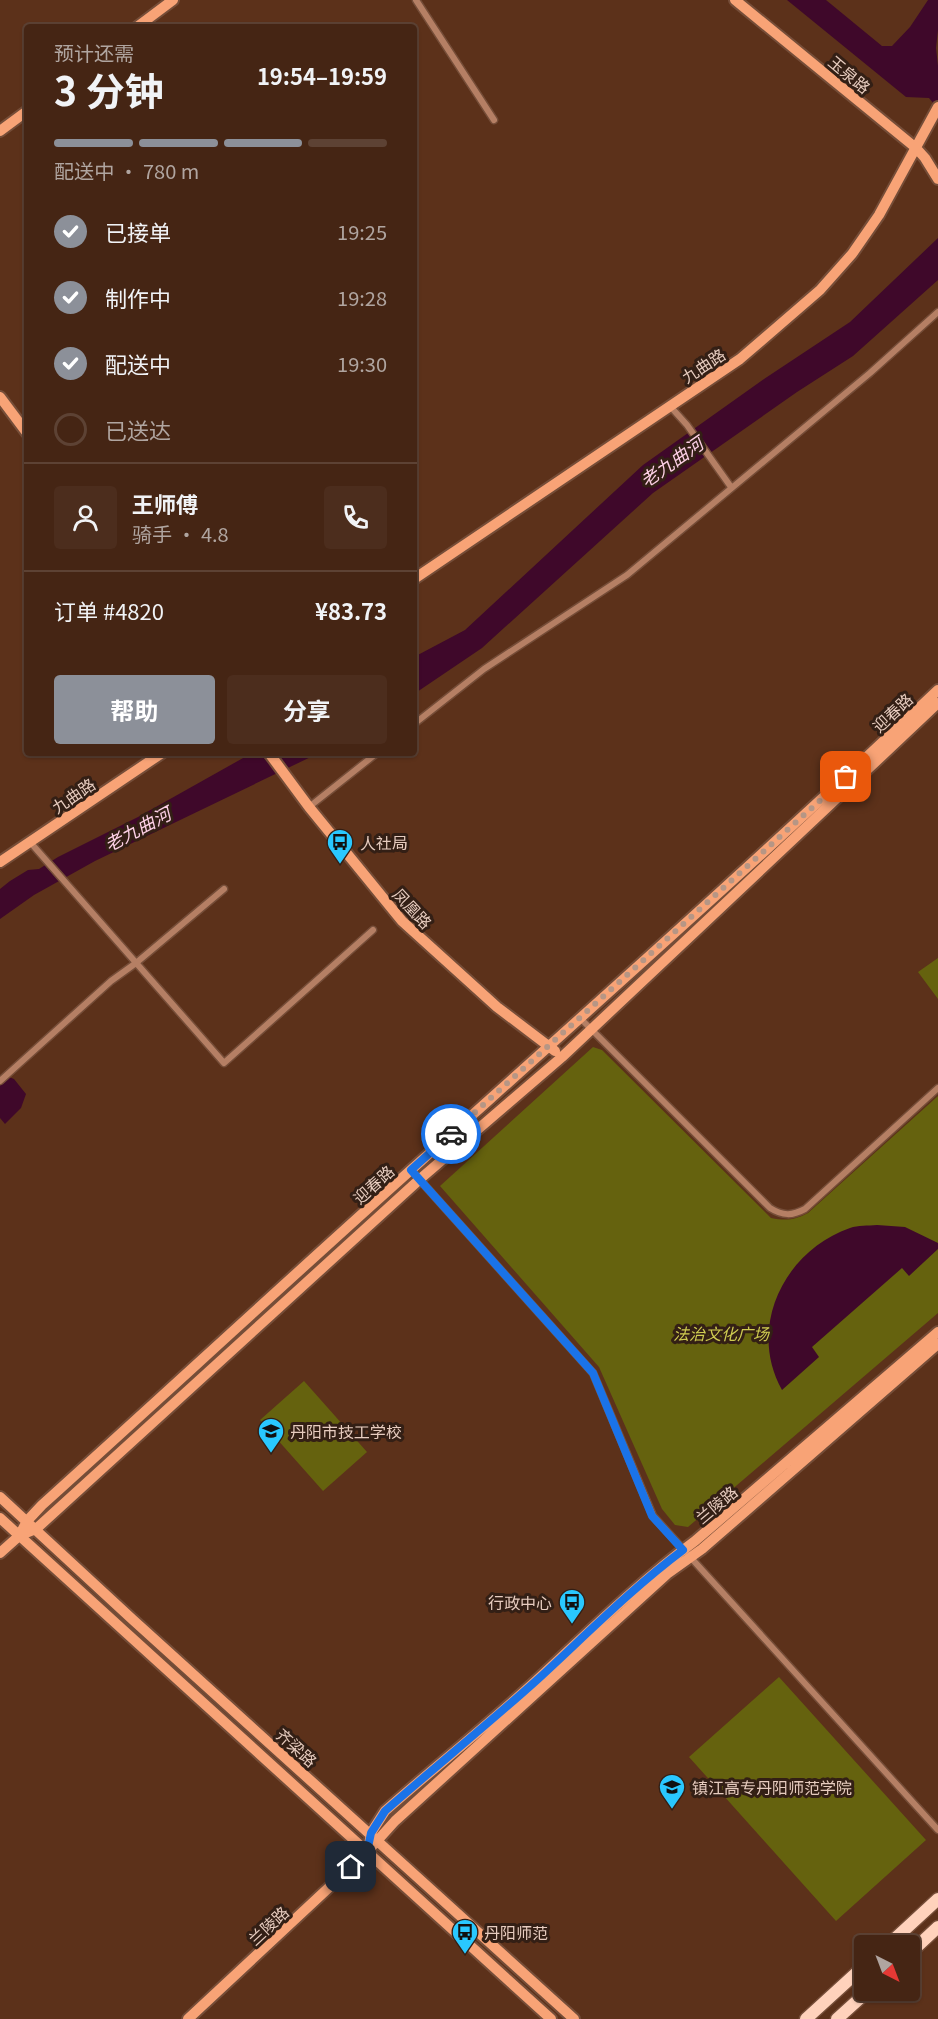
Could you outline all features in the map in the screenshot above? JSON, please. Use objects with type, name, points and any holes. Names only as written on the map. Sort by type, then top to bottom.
[{"type":"main road","points":[[899,1935],[938,1899]]},
{"type":"main road","points":[[920,1944],[938,1927]]},
{"type":"main road","points":[[806,2019],[854,1975]]},
{"type":"main road","points":[[837,2019],[856,2001]]},
{"type":"street","points":[[141,24],[173,0]]},
{"type":"street","points":[[416,0],[494,120]]},
{"type":"street","name":"玉泉路","points":[[735,0],[916,148],[938,179]]},
{"type":"street","name":"九曲路","points":[[417,577],[740,359],[820,290],[852,254],[879,216],[937,108]]},
{"type":"street","points":[[0,131],[24,113]]},
{"type":"street","points":[[417,722],[484,669],[627,575],[870,373],[938,312]]},
{"type":"street","points":[[0,397],[24,429]]},
{"type":"street","points":[[669,405],[687,426],[731,488]]},
{"type":"street","name":"迎春路","points":[[19,1536],[27,1521],[42,1505],[580,1019],[846,777],[938,690]]},
{"type":"street","name":"迎春路","points":[[0,1553],[19,1536],[36,1529],[420,1179],[592,1030],[938,703]]},
{"type":"street","name":"九曲路","points":[[0,862],[158,756]]},
{"type":"street","name":"凤凰路","points":[[271,756],[309,807],[402,921],[497,1007],[562,1057]]},
{"type":"street","points":[[309,807],[373,756]]},
{"type":"street","points":[[30,842],[224,1063],[373,930]]},
{"type":"street","points":[[0,1081],[111,981],[136,963],[224,889]]},
{"type":"street","points":[[580,1019],[770,1208],[786,1215],[796,1214],[805,1209],[938,1088]]},
{"type":"street","points":[[411,1170],[593,1373],[652,1516],[938,1830]]},
{"type":"street","name":"兰陵路","points":[[188,2019],[367,1852],[374,1837],[395,1821],[667,1574],[762,1484],[938,1332]]},
{"type":"street","name":"兰陵路","points":[[687,1554],[938,1344]]},
{"type":"street","name":"齐梁路","points":[[0,1497],[574,2019]]},
{"type":"street","name":"齐梁路","points":[[0,1518],[551,2019]]},
{"type":"green space","points":[[938,958],[938,999],[918,972]]},
{"type":"green space","name":"法治文化广场","points":[[593,1047],[602,1050],[771,1218],[776,1219],[786,1220],[808,1213],[938,1096],[938,1313],[688,1527],[675,1525],[662,1509],[599,1367],[440,1186]]},
{"type":"green space","points":[[304,1381],[367,1452],[323,1491],[260,1420]]},
{"type":"green space","points":[[779,1677],[926,1840],[836,1921],[689,1757]]},
{"type":"water","points":[[787,0],[826,0],[882,46],[892,46],[910,27],[928,0],[938,0],[936,48],[938,109],[929,98],[906,97]]},
{"type":"water","name":"老九曲河","points":[[938,238],[938,280],[853,356],[797,392],[653,493],[482,648],[417,692],[417,655],[465,630],[643,465],[764,379],[850,322]]},
{"type":"water","name":"老九曲河","points":[[247,756],[313,756],[95,861],[34,895],[0,919],[0,889],[10,881],[28,870],[39,869]]},
{"type":"water","points":[[9,1077],[14,1079],[26,1094],[21,1108],[5,1124],[0,1118],[0,1085]]},
{"type":"water","points":[[877,1225],[905,1227],[938,1243],[938,1249],[909,1276],[902,1268],[812,1347],[819,1357],[782,1390],[772,1366],[769,1341],[771,1317],[778,1294],[790,1273],[807,1254],[827,1239],[853,1227]]},
{"type":"way so far","points":[[451,1134],[846,777]]},
{"type":"place","name":"人社局","points":[[340,865]]},
{"type":"place","name":"丹阳市技工学校","points":[[271,1454]]},
{"type":"place","name":"行政中心","points":[[572,1625]]},
{"type":"place","name":"镇江高专丹阳师范学院","points":[[672,1810]]},
{"type":"place","name":"丹阳师范","points":[[465,1955]]},
{"type":"route","points":[[351,1867],[367,1852],[371,1833],[385,1811],[683,1550],[652,1516],[593,1373],[411,1170],[451,1134]]}]
